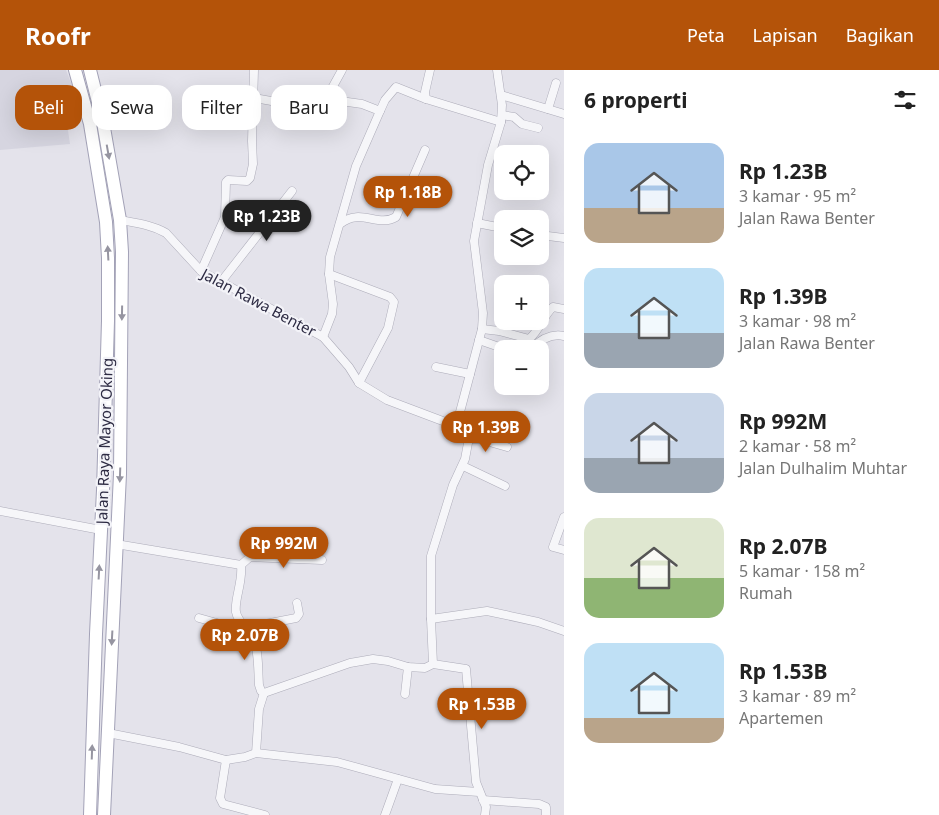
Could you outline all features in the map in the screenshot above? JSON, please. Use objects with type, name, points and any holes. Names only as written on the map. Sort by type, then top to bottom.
[{"type":"main road","name":"Jalan Raya Mayor Oking","points":[[75,70],[90,124],[106,222],[108,258],[105,443],[90,815]]},
{"type":"main road","name":"Jalan Raya Mayor Oking","points":[[90,70],[103,122],[120,220],[122,277],[121,443],[104,815]]},
{"type":"main road","points":[[105,443],[121,443]]},
{"type":"main road","points":[[94,701],[109,702]]},
{"type":"street","points":[[254,70],[254,85]]},
{"type":"street","points":[[334,85],[342,70]]},
{"type":"street","points":[[426,99],[425,92],[430,70]]},
{"type":"street","points":[[456,427],[482,329],[483,312],[474,241],[488,165],[502,119],[498,70]]},
{"type":"street","points":[[548,109],[556,83]]},
{"type":"street","points":[[324,336],[332,314],[333,304],[329,274],[330,257],[356,166],[385,100],[396,87],[426,99],[502,119],[514,117],[522,124],[538,128]]},
{"type":"street","points":[[500,94],[564,114]]},
{"type":"street","points":[[347,102],[362,104],[380,111]]},
{"type":"street","points":[[200,271],[224,217],[226,182],[228,180],[247,181],[250,178],[253,164],[253,130]]},
{"type":"street","points":[[340,224],[351,217],[358,216],[382,221],[396,217],[425,150]]},
{"type":"street","points":[[221,282],[292,191]]},
{"type":"street","name":"Jalan Rawa Benter","points":[[120,220],[150,226],[166,233],[200,271],[324,336],[349,367],[359,383],[387,400],[456,427],[465,433],[467,439]]},
{"type":"street","points":[[478,223],[494,226]]},
{"type":"street","points":[[549,236],[564,238]]},
{"type":"street","points":[[329,274],[390,297],[394,302],[388,328],[359,383]]},
{"type":"street","points":[[482,329],[499,331],[529,339],[535,335],[549,311],[554,307],[564,309]]},
{"type":"street","points":[[543,340],[548,336],[564,336]]},
{"type":"street","points":[[479,340],[494,345]]},
{"type":"street","points":[[436,367],[470,374]]},
{"type":"street","points":[[433,664],[431,556],[450,493],[467,453],[467,439],[480,438],[507,447]]},
{"type":"street","points":[[463,466],[505,486]]},
{"type":"street","points":[[0,511],[101,530]]},
{"type":"street","points":[[564,517],[552,547],[564,550]]},
{"type":"street","points":[[116,544],[241,565]]},
{"type":"street","points":[[264,693],[259,686],[255,643],[243,626],[236,611],[241,585],[241,565],[250,557],[322,560]]},
{"type":"street","points":[[199,618],[224,625],[243,626],[296,618],[299,614],[297,603]]},
{"type":"street","points":[[431,619],[487,611],[538,622],[564,631]]},
{"type":"street","points":[[264,693],[357,661],[381,659],[408,667],[425,668],[433,664],[468,670],[472,749],[476,782],[486,808],[486,815]]},
{"type":"street","points":[[405,694],[408,667]]},
{"type":"street","points":[[256,753],[259,709],[264,693]]},
{"type":"street","points":[[108,733],[179,747],[226,760],[256,753],[337,762],[435,789],[479,792]]},
{"type":"street","points":[[226,760],[220,798],[223,804],[265,815]]},
{"type":"street","points":[[384,815],[398,779]]},
{"type":"street","points":[[483,800],[539,804],[546,807],[546,815]]},
{"type":"shaded area","points":[[0,70],[66,70],[72,85],[15,85],[15,130],[68,130],[70,144],[0,150]]}]
